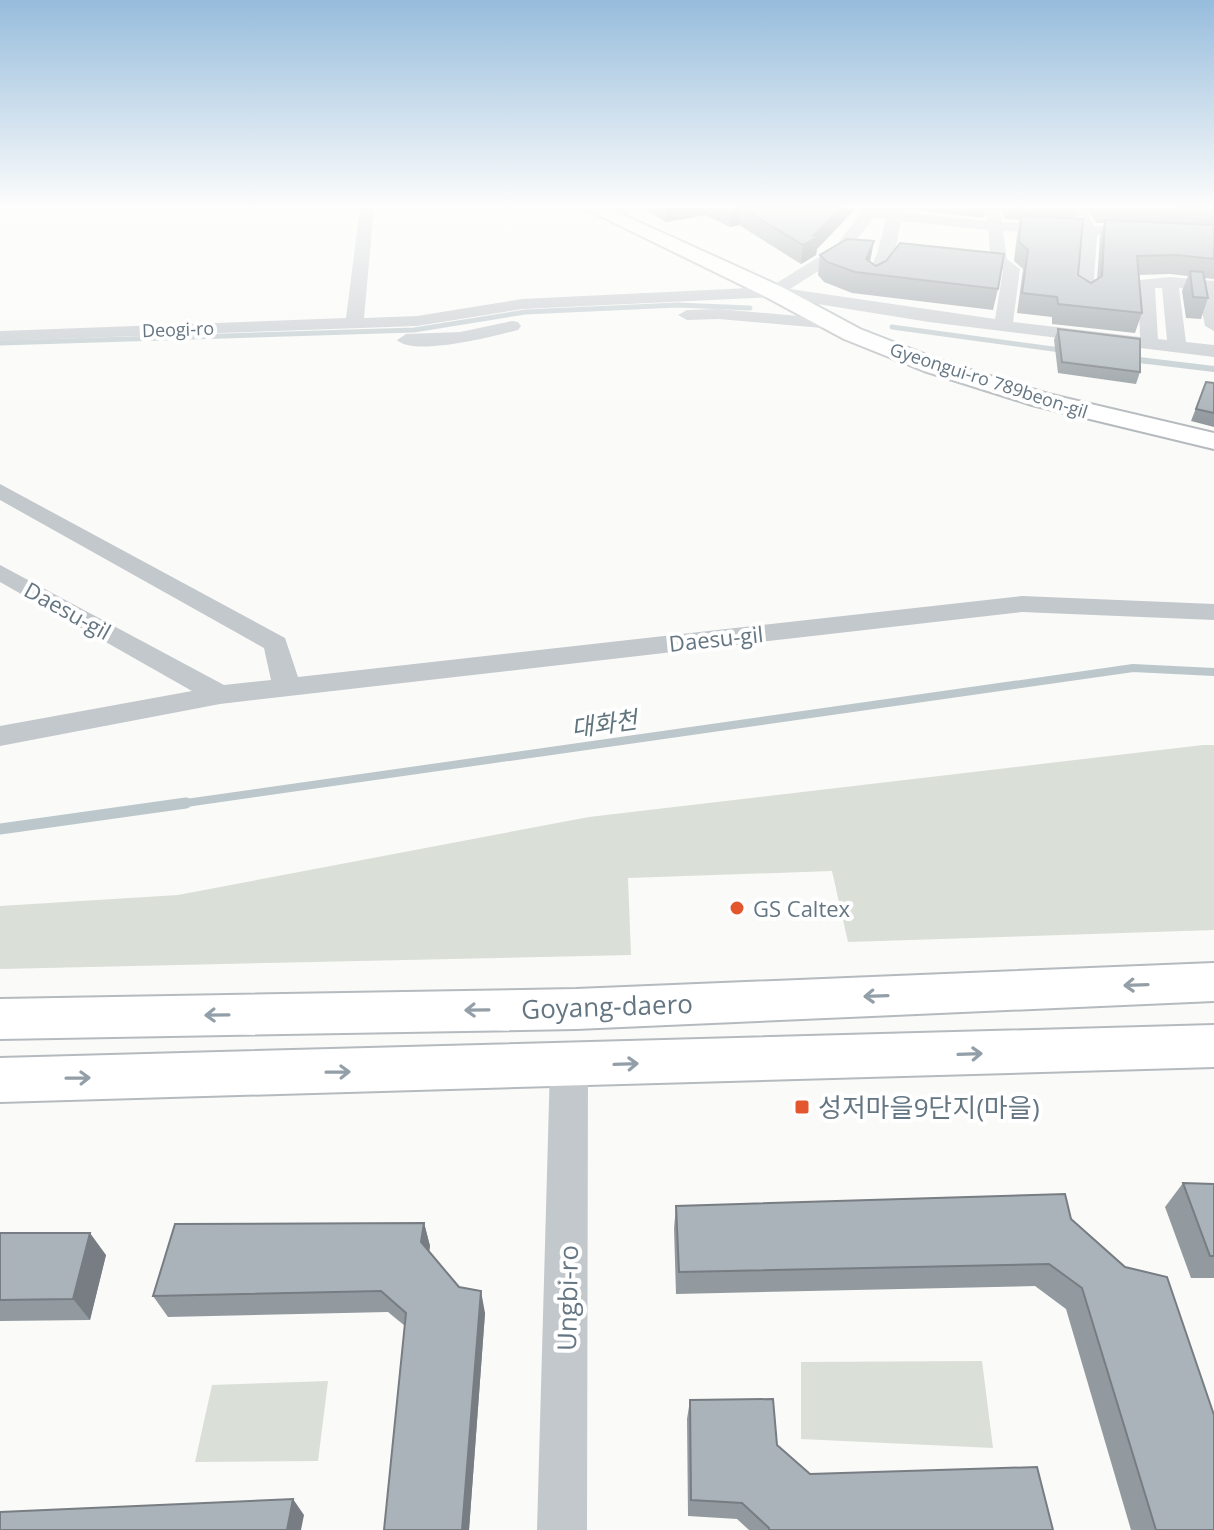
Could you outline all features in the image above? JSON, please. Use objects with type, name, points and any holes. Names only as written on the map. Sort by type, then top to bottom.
[{"type":"main road","name":"Deogi-ro","points":[[747,279],[774,292]]},
{"type":"main road","name":"Gyeongui-ro 789beon-gil","points":[[774,292],[843,329],[933,366],[1041,400],[1214,441]]},
{"type":"main road","name":"Goyang-daero","points":[[0,1019],[576,1009],[1214,982]]},
{"type":"main road","points":[[0,1080],[1214,1046]]},
{"type":"street","points":[[355,322],[359,279]]},
{"type":"street","name":"Deogi-ro","points":[[774,292],[794,279]]},
{"type":"street","points":[[337,343],[460,338],[517,324],[571,317],[719,314],[843,329],[868,294],[874,279]]},
{"type":"street","points":[[1003,326],[1010,279]]},
{"type":"street","points":[[1084,295],[1085,279]]},
{"type":"street","points":[[1170,282],[1177,347]]},
{"type":"street","points":[[1149,343],[1146,284],[1170,282],[1210,286],[1214,326]]},
{"type":"street","name":"Deogi-ro","points":[[0,336],[417,321],[522,304],[774,292],[868,294],[1003,326],[1081,327],[1149,343],[1214,351]]},
{"type":"street","points":[[0,491],[276,644],[287,687]]},
{"type":"street","name":"Daesu-gil","points":[[0,572],[220,695]]},
{"type":"street","name":"Daesu-gil","points":[[0,736],[220,695],[1022,604],[1214,612]]},
{"type":"street","name":"Ungbi-ro","points":[[562,1530],[569,1066]]},
{"type":"shaded area","points":[[1214,745],[1214,930],[848,942],[832,871],[628,878],[631,955],[0,969],[0,906],[178,895],[589,817]]},
{"type":"shaded area","points":[[982,1361],[993,1448],[801,1439],[801,1362]]},
{"type":"shaded area","points":[[328,1381],[318,1461],[195,1462],[212,1385]]},
{"type":"building","points":[[917,279],[1000,279],[998,289]]},
{"type":"building","points":[[1024,279],[1085,279],[1091,283],[1097,279],[1139,279],[1142,313],[1058,304],[1057,297],[1022,293]]},
{"type":"building","points":[[1191,279],[1204,279],[1208,298],[1193,297]]},
{"type":"building","points":[[1058,329],[1140,339],[1140,372],[1062,362]]},
{"type":"building","points":[[1206,382],[1214,383],[1214,413],[1196,409]]},
{"type":"building","points":[[1183,1183],[1214,1184],[1214,1256],[1210,1256]]},
{"type":"building","points":[[1065,1194],[1071,1219],[1125,1267],[1167,1277],[1214,1415],[1214,1530],[1156,1530],[1082,1288],[1049,1264],[679,1272],[676,1206]]},
{"type":"building","points":[[424,1223],[421,1242],[459,1287],[481,1291],[462,1530],[384,1530],[406,1313],[381,1291],[153,1296],[175,1224]]},
{"type":"building","points":[[0,1233],[90,1233],[73,1299],[0,1300]]},
{"type":"building","points":[[773,1399],[777,1445],[810,1474],[1037,1467],[1053,1530],[769,1530],[742,1503],[691,1500],[690,1400]]},
{"type":"building","points":[[293,1499],[287,1530],[0,1530],[0,1512]]},
{"type":"waterway","points":[[0,343],[414,330],[525,312],[677,305],[750,308]]},
{"type":"waterway","points":[[892,327],[1068,351]]},
{"type":"waterway","points":[[1130,359],[1147,361]]},
{"type":"waterway","points":[[1131,359],[1214,369]]},
{"type":"waterway","name":"대화천","points":[[172,805],[1133,668],[1214,672]]},
{"type":"waterway","name":"대화천","points":[[0,829],[186,803]]},
{"type":"place","name":"GS Caltex","points":[[737,908]]},
{"type":"place","name":"성저마을9단지(마을)","points":[[802,1107]]}]
